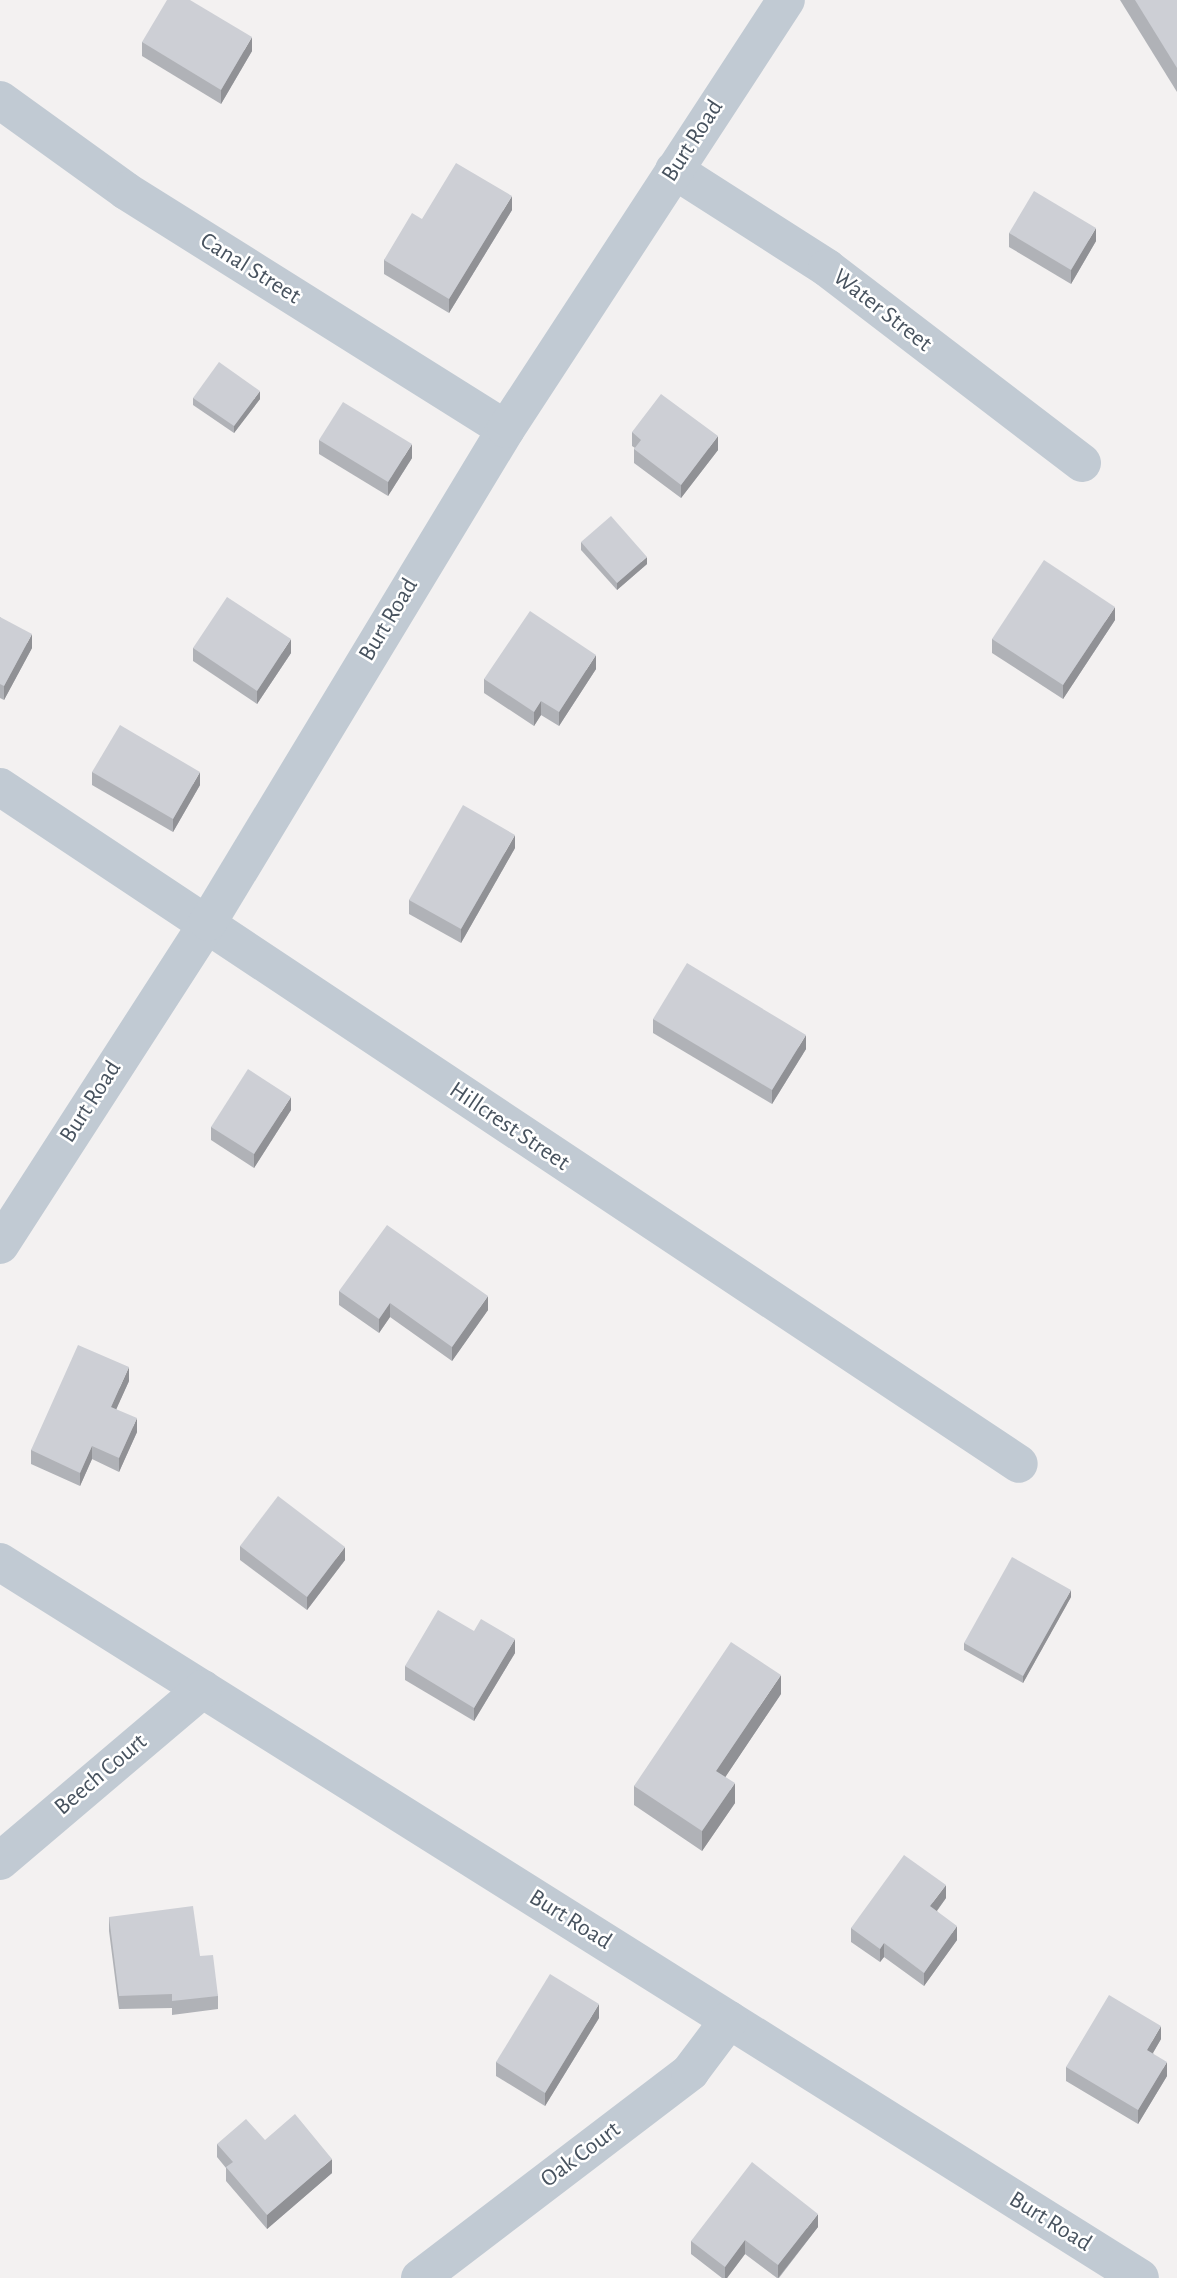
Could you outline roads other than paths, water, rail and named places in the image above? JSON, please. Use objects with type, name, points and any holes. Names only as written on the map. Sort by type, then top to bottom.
[{"type":"street","name":"Burt Road","points":[[0,1245],[208,922],[506,429],[786,0]]},
{"type":"street","name":"Canal Street","points":[[0,100],[126,191],[506,429]]},
{"type":"street","name":"Water Street","points":[[674,170],[827,268],[1082,463]]},
{"type":"street","name":"Hillcrest Street","points":[[0,787],[208,922],[515,1132],[1019,1464]]},
{"type":"street","name":"Burt Road","points":[[0,1562],[1140,2278]]},
{"type":"street","name":"Beech Court","points":[[0,1861],[203,1689]]},
{"type":"street","name":"Oak Court","points":[[420,2278],[690,2072],[729,2020]]}]
